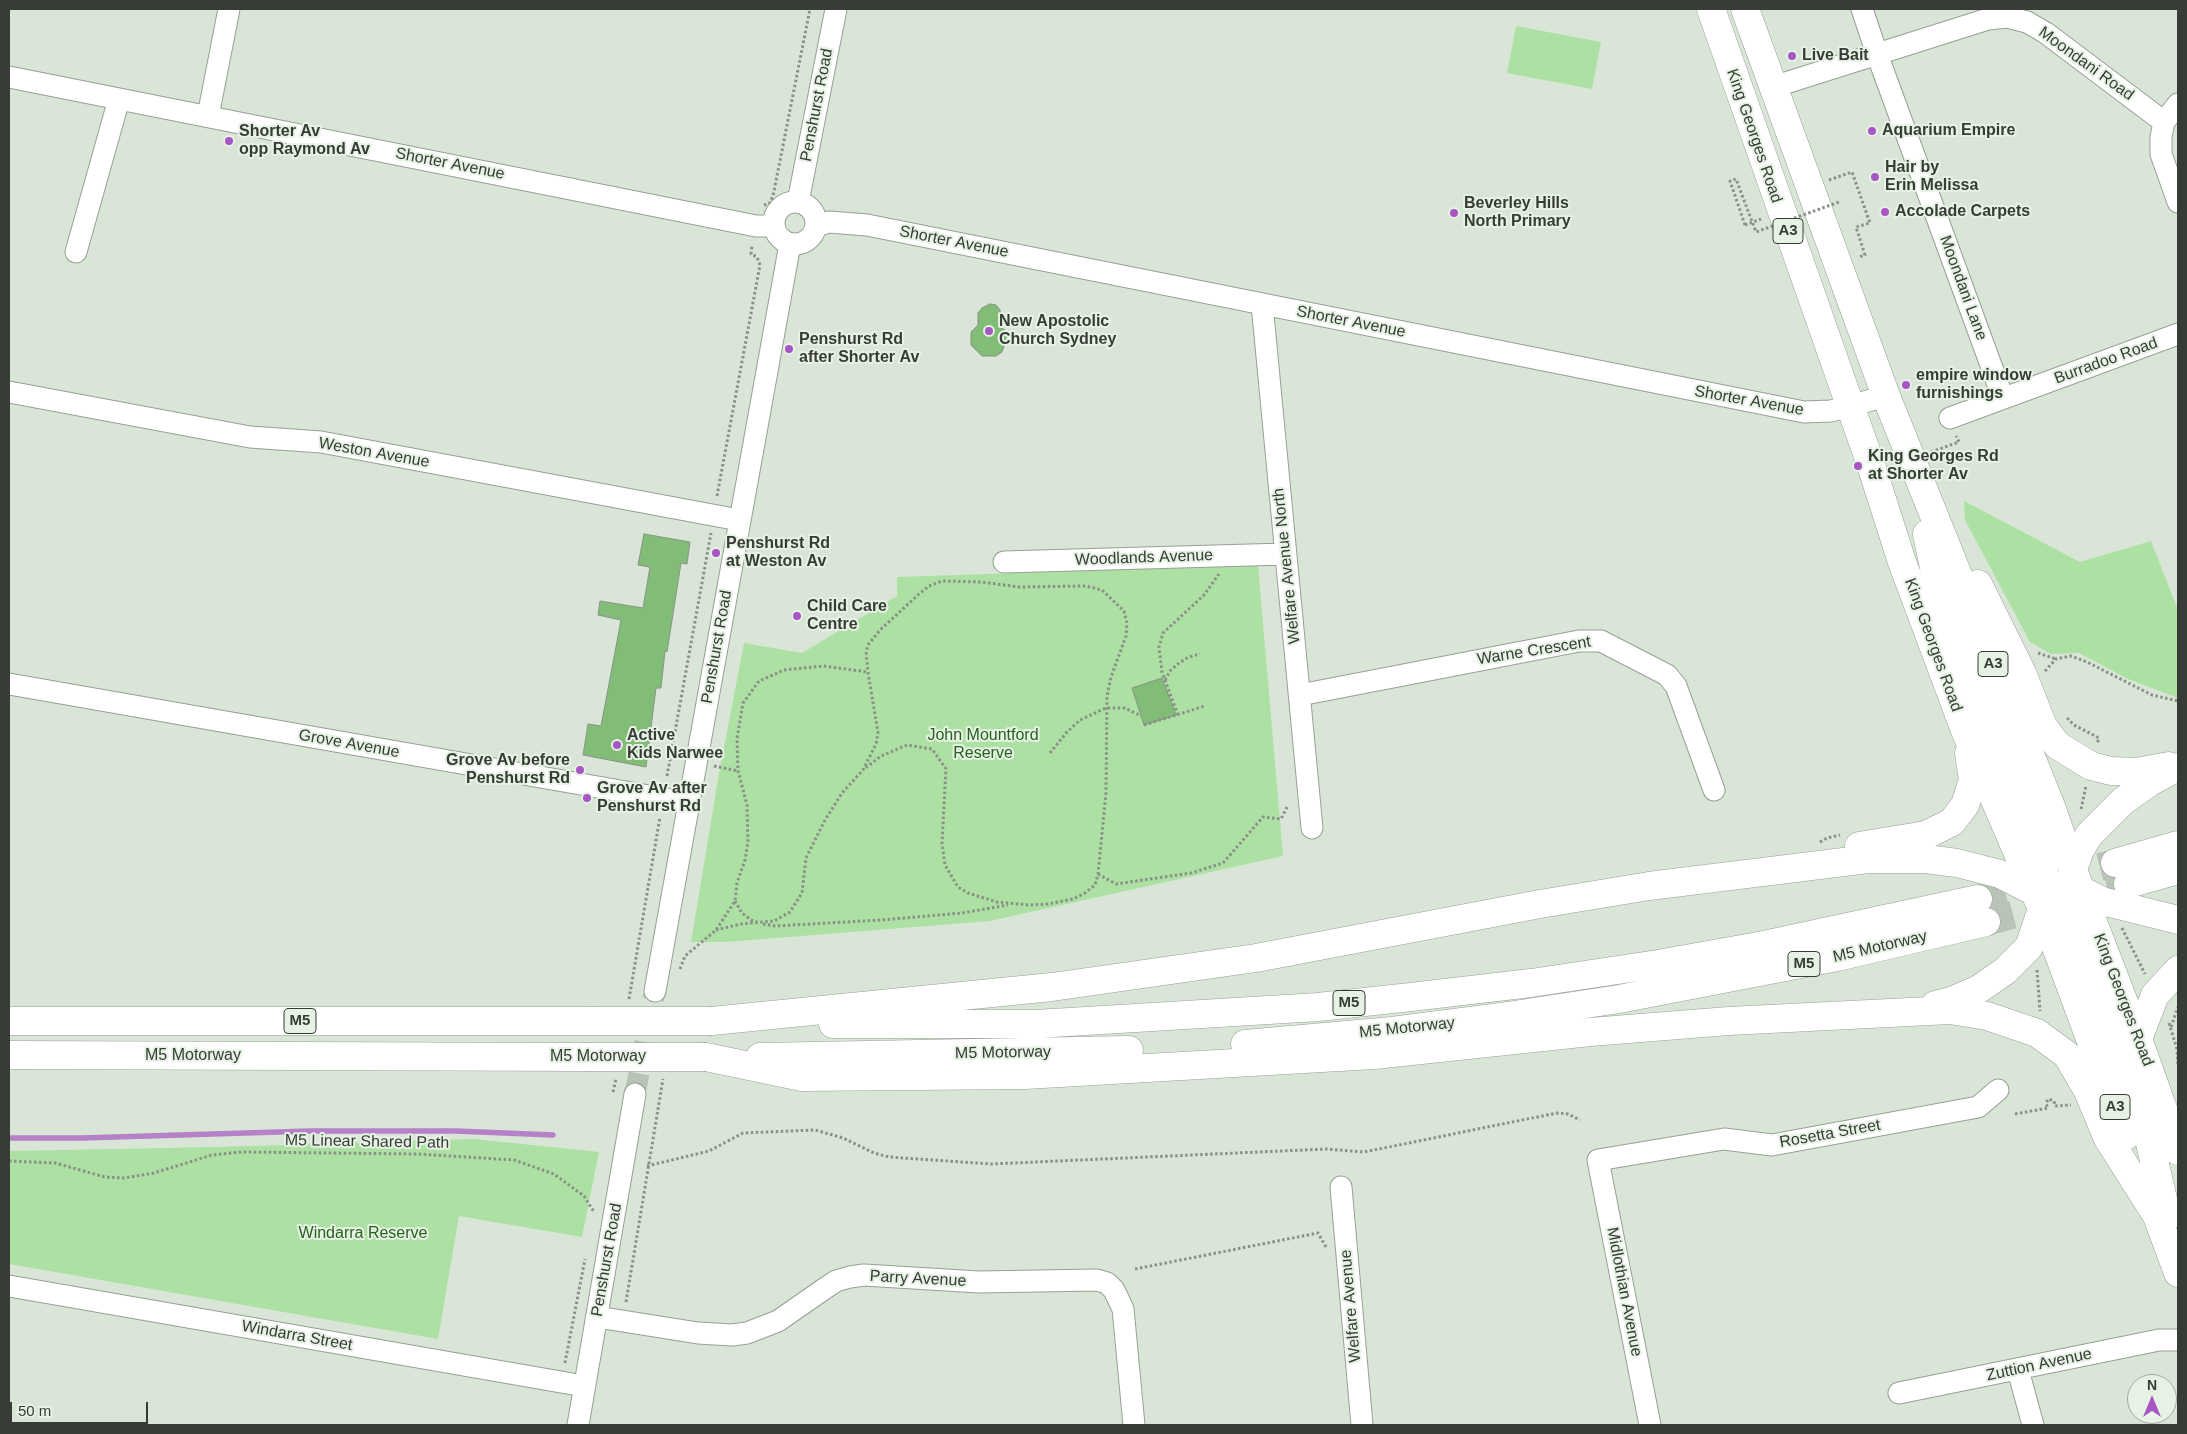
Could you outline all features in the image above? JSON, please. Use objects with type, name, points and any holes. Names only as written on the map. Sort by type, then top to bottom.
[{"type":"highway","name":"King Georges Road","points":[[1711,9],[1902,562],[1966,733],[2011,833],[2057,890],[2113,938],[2138,1038],[2178,1151]]},
{"type":"highway","name":"King Georges Road","points":[[1745,9],[1886,396],[1919,456],[2052,809],[2057,890],[2157,1216],[2178,1273]]},
{"type":"highway","points":[[1919,456],[2022,673],[2043,726],[2057,745],[2091,766],[2111,771],[2136,772],[2178,766]]},
{"type":"highway","points":[[712,1021],[1052,987],[1227,962],[1540,904],[1649,886],[1792,857],[1926,834],[1952,822],[1965,805],[1973,780],[1966,733]]},
{"type":"highway","points":[[1911,1011],[1951,1001],[1979,989],[2005,970],[2029,947],[2057,890],[2089,835],[2123,801],[2150,782],[2178,766]]},
{"type":"highway","points":[[2178,845],[2122,874],[2178,870]]},
{"type":"highway","points":[[1649,886],[1868,859],[1926,859],[1991,872],[2178,920]]},
{"type":"highway","points":[[2057,890],[2145,1121],[2178,1264]]},
{"type":"highway","name":"M5 Motorway","points":[[9,1021],[591,1020],[898,1025],[1026,1024],[1318,1006],[1531,983],[1658,964],[1773,943],[1982,910],[1837,957],[1629,997],[1501,1017],[1392,1031],[1205,1047],[1095,1052],[706,1057],[9,1055]]},
{"type":"highway","points":[[2138,1038],[2155,995],[2178,970]]},
{"type":"highway","points":[[1911,1011],[1950,1010],[1988,1016],[2037,1033],[2061,1050],[2067,1055],[2088,1091],[2107,1137],[2157,1216]]},
{"type":"highway","name":"M5","points":[[706,1057],[802,1077],[1024,1075],[1374,1055],[1590,1032],[1729,1021],[1911,1011]]},
{"type":"street","points":[[208,116],[229,9]]},
{"type":"street","name":"Penshurst Road","points":[[798,202],[836,9]]},
{"type":"street","name":"Moondani Lane","points":[[1862,9],[2003,398]]},
{"type":"street","name":"Moondani Road","points":[[1774,88],[1988,20],[2007,17],[2027,22],[2046,33],[2164,122]]},
{"type":"street","name":"Shorter Avenue","points":[[9,77],[756,226],[774,226]]},
{"type":"street","points":[[76,252],[118,99]]},
{"type":"street","points":[[2178,104],[2164,122],[2160,137],[2161,154],[2178,202]]},
{"type":"street","points":[[798,202],[810,209],[814,215],[816,226],[809,239],[804,243],[790,244],[779,238],[774,226],[776,213],[780,208],[786,204],[798,202]]},
{"type":"street","name":"Shorter Avenue","points":[[816,226],[829,222],[868,225],[1804,412],[1824,412],[1850,407],[1886,396]]},
{"type":"street","name":"Penshurst Road","points":[[655,991],[790,244]]},
{"type":"street","name":"Welfare Avenue North","points":[[1262,304],[1284,554],[1300,695],[1312,828]]},
{"type":"street","name":"Burradoo Road","points":[[1950,418],[2178,334]]},
{"type":"street","name":"Weston Avenue","points":[[9,392],[250,437],[321,442],[739,520]]},
{"type":"street","name":"Woodlands Avenue","points":[[1004,562],[1284,554]]},
{"type":"street","name":"Warne Crescent","points":[[1300,695],[1579,641],[1601,641],[1667,675],[1676,686],[1714,790]]},
{"type":"street","name":"Grove Avenue","points":[[9,684],[689,803]]},
{"type":"street","name":"Rosetta Street","points":[[1598,1160],[1724,1139],[1772,1145],[1978,1107],[1998,1090]]},
{"type":"street","name":"Penshurst Road","points":[[578,1425],[635,1094]]},
{"type":"street","name":"Midlothian Avenue","points":[[1598,1160],[1650,1425]]},
{"type":"street","name":"Welfare Avenue","points":[[1342,1187],[1362,1425]]},
{"type":"street","name":"Parry Avenue","points":[[597,1317],[698,1333],[732,1335],[747,1333],[778,1322],[824,1288],[836,1281],[850,1277],[877,1276],[979,1282],[1098,1280],[1107,1283],[1114,1290],[1123,1309],[1134,1425]]},
{"type":"street","name":"Windarra Street","points":[[9,1286],[584,1386]]},
{"type":"street","name":"Zuttion Avenue","points":[[1899,1392],[2169,1340]]},
{"type":"street","points":[[2018,1370],[2033,1425]]},
{"type":"path","points":[[760,205],[769,204],[773,196],[810,9]]},
{"type":"path","points":[[1829,180],[1852,172],[1870,223],[1856,227]]},
{"type":"path","points":[[1765,217],[1745,225],[1730,181],[1736,179],[1756,232],[1838,202]]},
{"type":"path","points":[[716,500],[760,265],[758,257],[751,254],[752,246]]},
{"type":"path","points":[[1919,456],[1959,442],[1950,418]]},
{"type":"path","points":[[667,776],[712,527]]},
{"type":"path","points":[[1178,715],[1159,659],[1159,647],[1163,633],[1204,595],[1218,575],[1222,556]]},
{"type":"path","points":[[863,770],[876,744],[878,733],[868,672],[866,652],[868,644],[880,630],[929,586],[942,581],[982,582],[1019,587],[1086,586],[1102,590],[1114,600],[1124,611],[1127,623],[1126,636],[1111,677],[1107,696],[1106,793],[1098,874],[1095,885],[1085,893],[1048,904],[1012,904],[962,913],[872,921],[775,926],[751,920],[742,913],[735,901],[737,883],[746,860],[748,842],[746,805],[738,771],[737,739],[743,703],[759,680],[784,670],[822,666],[868,672]]},
{"type":"path","points":[[2034,650],[2041,655],[2056,659],[2071,656],[2087,662],[2152,695],[2178,701]]},
{"type":"path","points":[[1165,680],[1170,671],[1179,664],[1189,657],[1200,654]]},
{"type":"path","points":[[2045,678],[2045,669],[2056,659]]},
{"type":"path","points":[[1144,725],[1205,706]]},
{"type":"path","points":[[1050,753],[1067,732],[1080,720],[1106,708],[1125,708],[1141,716]]},
{"type":"path","points":[[2062,713],[2074,725],[2099,738]]},
{"type":"path","points":[[716,930],[741,924],[774,921],[790,912],[802,893],[806,858],[825,820],[842,793],[863,770],[881,756],[907,745],[932,748],[946,769],[942,843],[945,865],[958,887],[968,893],[1012,904]]},
{"type":"path","points":[[2081,810],[2087,784]]},
{"type":"path","points":[[1098,874],[1116,884],[1191,873],[1222,863],[1263,817],[1281,819],[1287,807]]},
{"type":"path","points":[[2113,938],[2145,974]]},
{"type":"path","points":[[2038,971],[2040,1014]]},
{"type":"path","points":[[2178,1007],[2171,1027],[2178,1066]]},
{"type":"path","points":[[2015,1114],[2048,1108],[2046,1104],[2048,1099],[2054,1101],[2055,1106],[2074,1104],[2074,1100]]},
{"type":"path","points":[[626,1302],[647,1166],[709,1151],[744,1133],[815,1130],[843,1138],[874,1153],[889,1156],[991,1164],[1326,1149],[1364,1152],[1557,1113],[1568,1114],[1580,1120]]},
{"type":"path","name":"M5 Linear Shared Path","points":[[9,1161],[55,1163],[105,1177],[124,1178],[154,1173],[212,1155],[242,1152],[418,1154],[514,1160],[554,1174],[584,1196],[594,1212]]},
{"type":"path","points":[[1135,1269],[1318,1233],[1328,1249]]},
{"type":"path","points":[[565,1364],[577,1300]]},
{"type":"green space","points":[[1516,26],[1601,42],[1592,89],[1507,73]]},
{"type":"green space","points":[[1964,501],[2080,562],[2151,541],[2178,610],[2178,698],[2128,679],[2079,653],[2051,654],[2030,642],[1965,520]]},
{"type":"green space","name":"John Mountford Reserve","points":[[1258,565],[1283,856],[990,921],[726,942],[691,942],[718,779],[744,643],[802,653],[897,596],[897,577]]},
{"type":"green space","name":"Windarra Reserve","points":[[474,1139],[599,1152],[582,1237],[459,1216],[438,1339],[9,1264],[9,1151]]},
{"type":"building","name":"New Apostolic Church Sydney","points":[[990,304],[996,305],[1000,310],[1001,328],[1008,335],[1002,352],[996,356],[982,356],[971,345],[971,332],[978,325],[978,313],[982,308]]},
{"type":"building","points":[[644,534],[690,542],[687,564],[681,563],[667,652],[665,651],[661,688],[656,688],[646,767],[583,755],[588,724],[601,726],[621,620],[598,615],[600,601],[643,608],[650,567],[638,565]]},
{"type":"building","points":[[1162,678],[1176,715],[1144,725],[1132,688]]},
{"type":"waterway","points":[[9,1138],[82,1138],[311,1131],[456,1131],[553,1135]]},
{"type":"tunnel","points":[[1978,899],[2115,863]]},
{"type":"tunnel","points":[[1986,922],[2128,884]]},
{"type":"tunnel","points":[[635,1094],[655,991]]},
{"type":"place","name":"Live Bait","points":[[1792,56]]},
{"type":"place","name":"Aquarium Empire","points":[[1872,131]]},
{"type":"place","name":"Shorter Av opp Raymond Av","points":[[229,141]]},
{"type":"place","name":"Hair by Erin Melissa","points":[[1875,177]]},
{"type":"place","name":"Accolade Carpets","points":[[1885,212]]},
{"type":"place","name":"Beverley Hills North Primary","points":[[1454,213]]},
{"type":"place","name":"New Apostolic Church Sydney","points":[[989,331]]},
{"type":"place","name":"Penshurst Rd after Shorter Av","points":[[789,349]]},
{"type":"place","name":"empire window furnishings","points":[[1906,385]]},
{"type":"place","name":"King Georges Rd at Shorter Av","points":[[1858,466]]},
{"type":"place","name":"Penshurst Rd at Weston Av","points":[[716,553]]},
{"type":"place","name":"Child Care Centre","points":[[797,616]]},
{"type":"place","name":"Active Kids Narwee","points":[[617,745]]},
{"type":"place","name":"Grove Av before Penshurst Rd","points":[[580,770]]},
{"type":"place","name":"Grove Av after Penshurst Rd","points":[[587,798]]}]
